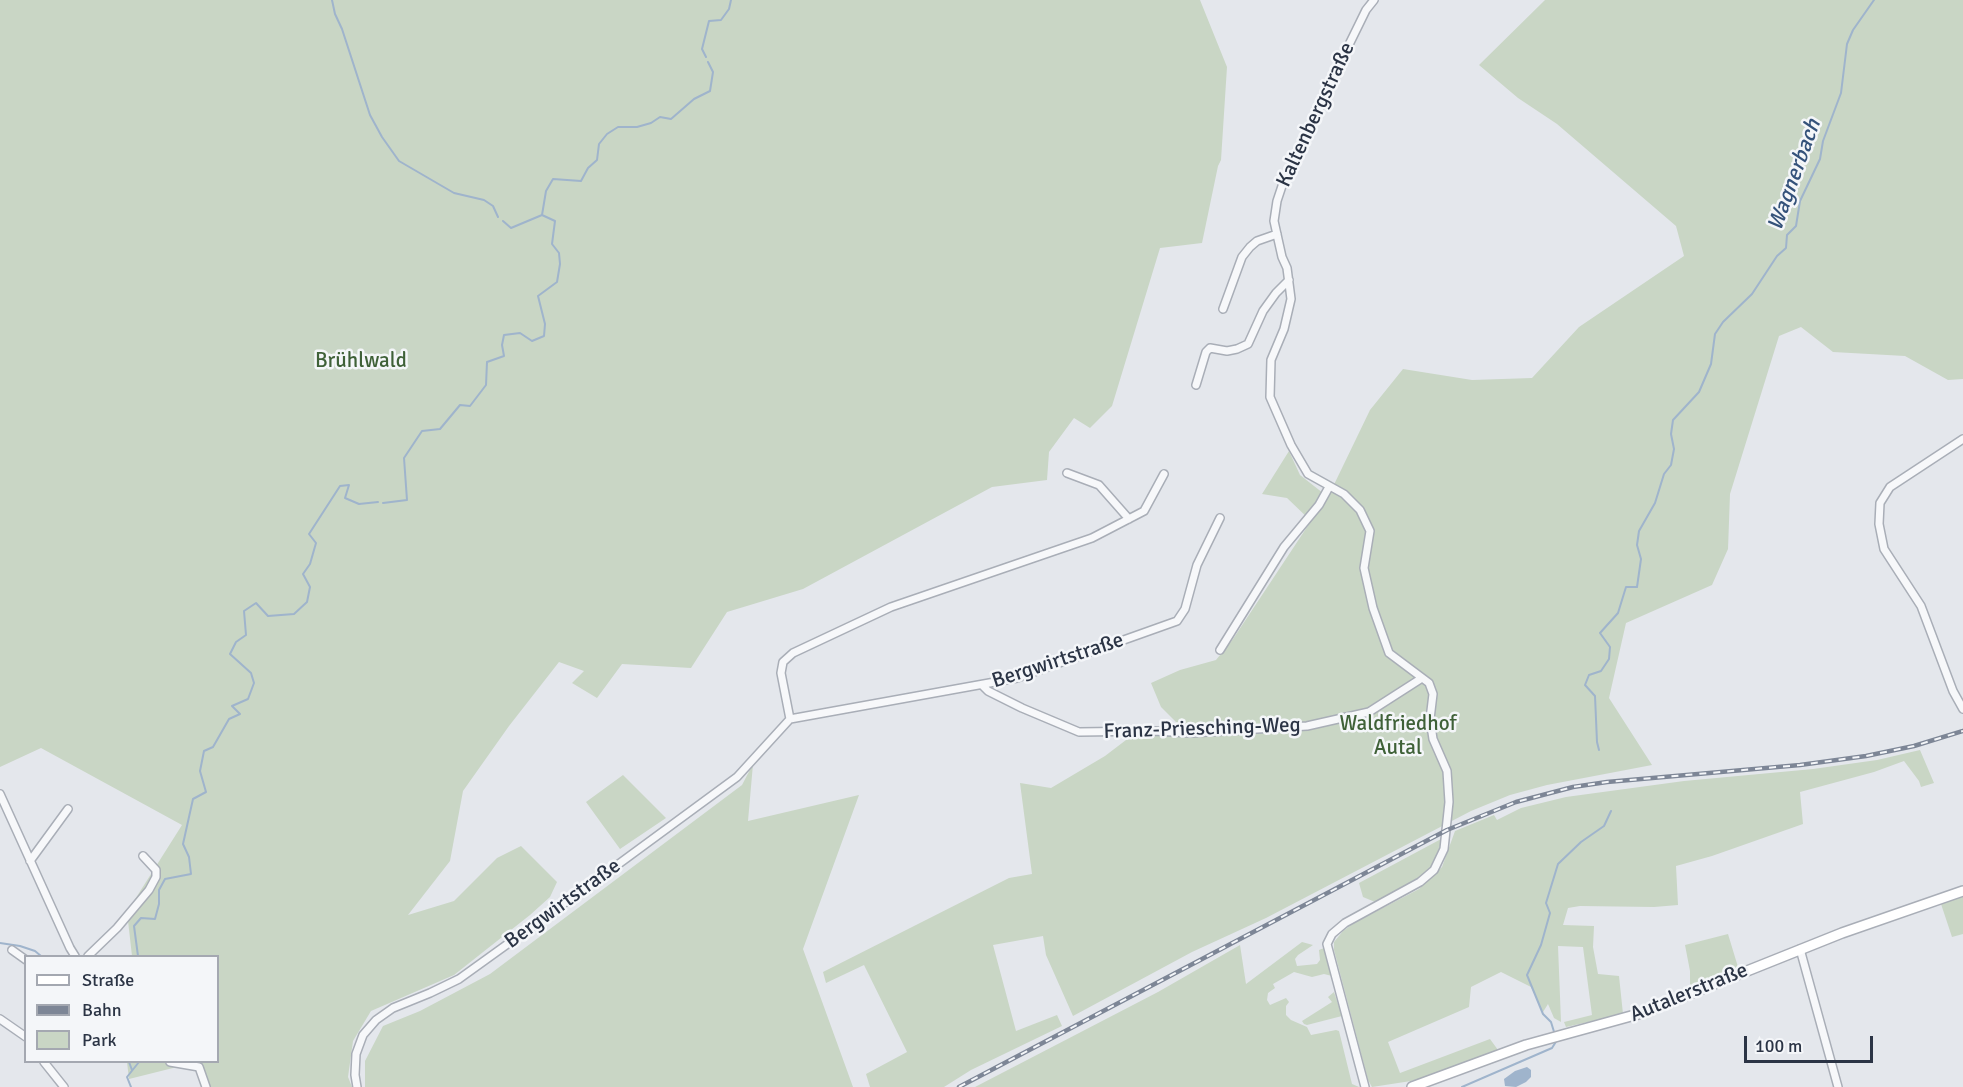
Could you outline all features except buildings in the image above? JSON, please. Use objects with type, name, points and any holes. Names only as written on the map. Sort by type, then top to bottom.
[{"type":"main road","name":"Autalerstraße","points":[[1413,1087],[1548,1038],[1617,1022],[1800,949],[1963,891]]},
{"type":"street","name":"Kaltenbergstraße","points":[[1374,0],[1366,10],[1284,180],[1274,212],[1292,299],[1271,360],[1270,397],[1291,445],[1308,474],[1344,494],[1360,510],[1370,531],[1364,568],[1373,608],[1389,653],[1422,678]]},
{"type":"street","points":[[1223,309],[1242,257],[1257,241],[1277,234]]},
{"type":"street","points":[[1196,385],[1206,352],[1210,348],[1227,351],[1248,344],[1263,311],[1289,280]]},
{"type":"street","points":[[1963,439],[1890,487],[1880,503],[1879,524],[1884,549],[1921,606],[1953,692],[1963,709]]},
{"type":"street","points":[[1067,473],[1099,485],[1129,519]]},
{"type":"street","points":[[790,719],[781,673],[783,662],[793,653],[891,607],[1092,538],[1144,512],[1164,474]]},
{"type":"street","points":[[1220,650],[1284,547],[1319,505],[1329,487]]},
{"type":"street","name":"Bergwirtstraße","points":[[357,1087],[356,1054],[363,1035],[376,1020],[393,1008],[459,979],[620,863],[736,777],[790,719],[1017,678],[1178,621],[1185,609],[1197,564],[1220,518]]},
{"type":"street","points":[[1365,1087],[1327,944],[1332,934],[1345,923],[1420,882],[1434,870],[1444,849],[1449,802],[1447,771],[1433,739],[1430,719],[1433,694],[1430,683],[1422,678]]},
{"type":"street","name":"Franz-Priesching-Weg","points":[[982,686],[1022,708],[1079,732],[1191,733],[1307,726],[1369,712],[1422,678]]},
{"type":"street","points":[[0,794],[74,955]]},
{"type":"street","points":[[30,861],[68,809]]},
{"type":"street","points":[[89,955],[117,928],[149,890],[156,877],[156,870],[143,856]]},
{"type":"street","points":[[1800,949],[1838,1087]]},
{"type":"street","points":[[12,950],[24,959]]},
{"type":"street","points":[[0,1018],[24,1036]]},
{"type":"street","points":[[45,1063],[64,1087]]},
{"type":"street","points":[[178,1063],[199,1066],[206,1087]]},
{"type":"green space","name":"Brühlwald","points":[[0,0],[1200,0],[1227,67],[1221,160],[1202,243],[1160,248],[1112,406],[1090,428],[1074,418],[1049,452],[1047,480],[992,487],[803,589],[727,612],[691,668],[622,664],[597,698],[572,683],[584,671],[559,662],[509,726],[463,791],[450,861],[408,915],[454,901],[497,858],[521,846],[557,882],[550,897],[454,975],[371,1011],[353,1041],[348,1077],[352,1087],[210,1087],[204,1068],[181,1066],[129,1079],[127,1063],[219,1063],[219,955],[132,955],[127,912],[182,825],[41,748],[0,767]]},
{"type":"green space","name":"Waldfriedhof Autal","points":[[1545,0],[1963,0],[1963,379],[1948,380],[1905,356],[1833,352],[1801,327],[1779,336],[1730,494],[1728,549],[1712,585],[1626,623],[1609,698],[1652,765],[1547,785],[1510,795],[1471,811],[1266,918],[1192,952],[1073,1016],[1046,955],[1043,936],[993,945],[1016,1031],[1057,1015],[1062,1026],[971,1070],[944,1087],[870,1087],[866,1074],[907,1052],[864,965],[826,983],[823,972],[1009,878],[1032,874],[1020,783],[1051,788],[1105,756],[1126,740],[1182,728],[1161,707],[1151,683],[1180,670],[1216,660],[1233,639],[1311,521],[1287,498],[1262,494],[1289,451],[1300,475],[1328,497],[1370,410],[1403,369],[1472,380],[1532,378],[1579,327],[1684,256],[1676,226],[1557,124],[1518,98],[1479,65]]},
{"type":"green space","points":[[1920,750],[1934,783],[1921,787],[1904,761],[1874,772],[1800,792],[1803,824],[1712,856],[1676,866],[1678,905],[1568,908],[1563,925],[1594,926],[1593,947],[1598,974],[1619,976],[1623,1014],[1566,1027],[1564,1022],[1592,1015],[1583,947],[1558,946],[1561,1022],[1554,1018],[1548,1004],[1543,1012],[1531,987],[1501,972],[1471,987],[1469,1007],[1388,1042],[1400,1073],[1490,1039],[1498,1050],[1430,1076],[1372,1087],[1368,1080],[1334,950],[1334,942],[1354,923],[1419,889],[1442,867],[1455,831],[1494,815],[1497,820],[1521,808],[1566,797],[1684,781],[1813,769],[1877,760]]},
{"type":"green space","points":[[753,764],[748,821],[859,795],[803,949],[853,1087],[365,1087],[365,1061],[383,1026],[420,1011],[490,974],[742,785]]},
{"type":"green space","points":[[623,775],[666,818],[620,849],[586,802]]},
{"type":"green space","points":[[1443,838],[1432,866],[1423,875],[1375,902],[1363,897],[1359,883]]},
{"type":"green space","points":[[1963,895],[1963,934],[1952,937],[1941,904]]},
{"type":"green space","points":[[1728,934],[1738,967],[1690,987],[1690,971],[1685,945]]},
{"type":"green space","points":[[1302,942],[1313,945],[1298,955],[1295,959],[1297,966],[1317,964],[1320,960],[1319,950],[1324,948],[1332,976],[1324,974],[1312,977],[1294,972],[1273,984],[1275,988],[1268,993],[1267,1000],[1270,1005],[1286,998],[1289,1002],[1286,1006],[1286,1015],[1291,1020],[1307,1027],[1311,1035],[1339,1031],[1352,1084],[1359,1087],[975,1087],[1158,992],[1240,945],[1246,984]]},
{"type":"green space","points":[[1334,992],[1342,1016],[1304,1024],[1302,1021],[1332,1002],[1328,997]]},
{"type":"water","points":[[1527,1067],[1531,1070],[1531,1077],[1526,1082],[1516,1087],[1505,1086],[1504,1079],[1515,1071]]},
{"type":"waterway","points":[[332,0],[370,115],[399,161],[454,193],[484,200],[493,206],[498,217]]},
{"type":"waterway","points":[[706,57],[702,49],[709,21],[721,20],[729,9],[731,0]]},
{"type":"waterway","name":"Wagnerbach","points":[[1599,750],[1595,696],[1585,685],[1589,675],[1601,671],[1609,659],[1610,647],[1600,633],[1618,613],[1626,587],[1637,587],[1641,559],[1637,545],[1639,531],[1655,503],[1664,474],[1671,465],[1674,449],[1671,434],[1673,420],[1699,392],[1711,364],[1715,334],[1723,322],[1752,294],[1777,256],[1786,248],[1787,235],[1796,226],[1800,201],[1820,159],[1823,141],[1841,93],[1847,44],[1853,30],[1874,0]]},
{"type":"waterway","points":[[383,503],[407,500],[404,458],[422,431],[440,429],[460,405],[470,406],[486,385],[487,362],[504,356],[502,345],[504,335],[520,333],[532,341],[544,336],[545,324],[538,296],[557,282],[560,264],[559,253],[552,244],[555,221],[542,215],[546,191],[553,179],[581,181],[588,168],[597,160],[599,144],[607,134],[618,127],[637,127],[651,123],[660,117],[671,119],[694,99],[710,91],[713,72],[708,62]]},
{"type":"waterway","points":[[503,221],[511,228],[542,215]]},
{"type":"waterway","points":[[138,955],[134,926],[141,918],[155,919],[159,904],[159,890],[165,879],[191,874],[189,857],[183,844],[193,799],[206,792],[200,771],[204,751],[213,747],[229,719],[240,714],[232,706],[248,699],[254,683],[251,673],[230,654],[236,642],[246,635],[244,611],[256,603],[268,616],[294,614],[307,602],[310,587],[303,574],[310,564],[316,543],[309,534],[340,486],[349,485],[345,498],[359,504],[378,502]]},
{"type":"waterway","name":"Wagnerbach","points":[[1555,1035],[1551,1022],[1543,1014],[1527,975],[1541,945],[1550,913],[1546,903],[1558,864],[1581,842],[1604,826],[1611,811]]},
{"type":"waterway","points":[[0,943],[20,946],[40,955]]},
{"type":"waterway","name":"Wagnerbach","points":[[1462,1087],[1552,1048],[1557,1040]]},
{"type":"waterway","points":[[129,1063],[132,1070]]},
{"type":"waterway","points":[[131,1087],[127,1077],[138,1063]]},
{"type":"railway","points":[[959,1087],[1447,830],[1516,802],[1573,787],[1607,782],[1800,765],[1866,756],[1914,746],[1963,731]]}]
